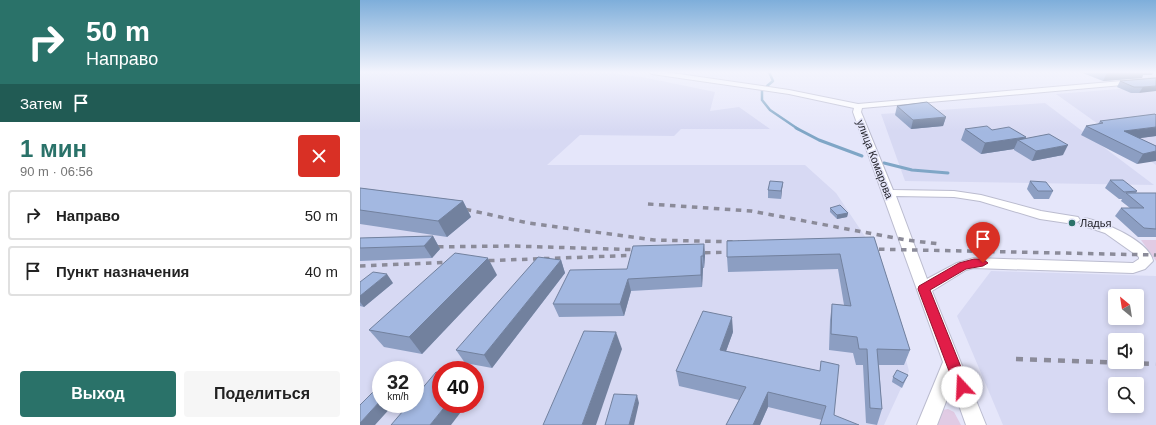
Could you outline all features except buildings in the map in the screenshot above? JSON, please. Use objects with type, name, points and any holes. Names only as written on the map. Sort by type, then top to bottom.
[{"type":"street","points":[[782,92],[858,106]]},
{"type":"street","name":"улица Комарова","points":[[976,425],[923,289],[889,193],[857,112],[858,106],[1020,92]]},
{"type":"street","points":[[889,193],[954,194],[981,198],[1040,215],[1100,225],[1145,255],[1146,261],[1140,266],[1132,268],[1029,266],[974,263],[962,266],[923,289]]},
{"type":"street","points":[[927,425],[952,361]]},
{"type":"shaded area","points":[[360,92],[715,92],[710,111],[739,107],[770,129],[681,129],[674,136],[580,135],[547,165],[805,165],[836,193],[878,256],[909,371],[884,425],[360,425]]},
{"type":"shaded area","points":[[1083,92],[1156,92],[1156,165],[1056,94]]},
{"type":"shaded area","points":[[1045,103],[1154,185],[905,181],[881,114]]},
{"type":"shaded area","points":[[1141,240],[1156,240],[1156,261]]},
{"type":"shaded area","points":[[991,271],[1156,276],[1156,425],[1003,425],[957,316]]},
{"type":"shaded area","points":[[948,409],[954,412],[961,425],[934,425],[942,410]]},
{"type":"waterway","points":[[762,92],[762,100],[770,110],[798,129]]},
{"type":"waterway","points":[[796,128],[819,140],[862,156]]},
{"type":"waterway","points":[[884,163],[912,170],[948,173]]},
{"type":"railway","points":[[648,204],[751,211],[906,240],[940,244]]},
{"type":"railway","points":[[455,207],[528,223],[654,240],[739,242]]},
{"type":"railway","points":[[427,247],[511,246],[643,250]]},
{"type":"railway","points":[[868,249],[1156,255]]},
{"type":"railway","points":[[694,253],[738,252]]},
{"type":"railway","points":[[478,261],[642,255]]},
{"type":"railway","points":[[360,266],[454,262]]},
{"type":"railway","points":[[1016,359],[1156,364]]},
{"type":"place","name":"Ладья","points":[[1072,223]]},
{"type":"route","points":[[962,387],[923,289],[962,266],[974,263],[983,263]]}]
